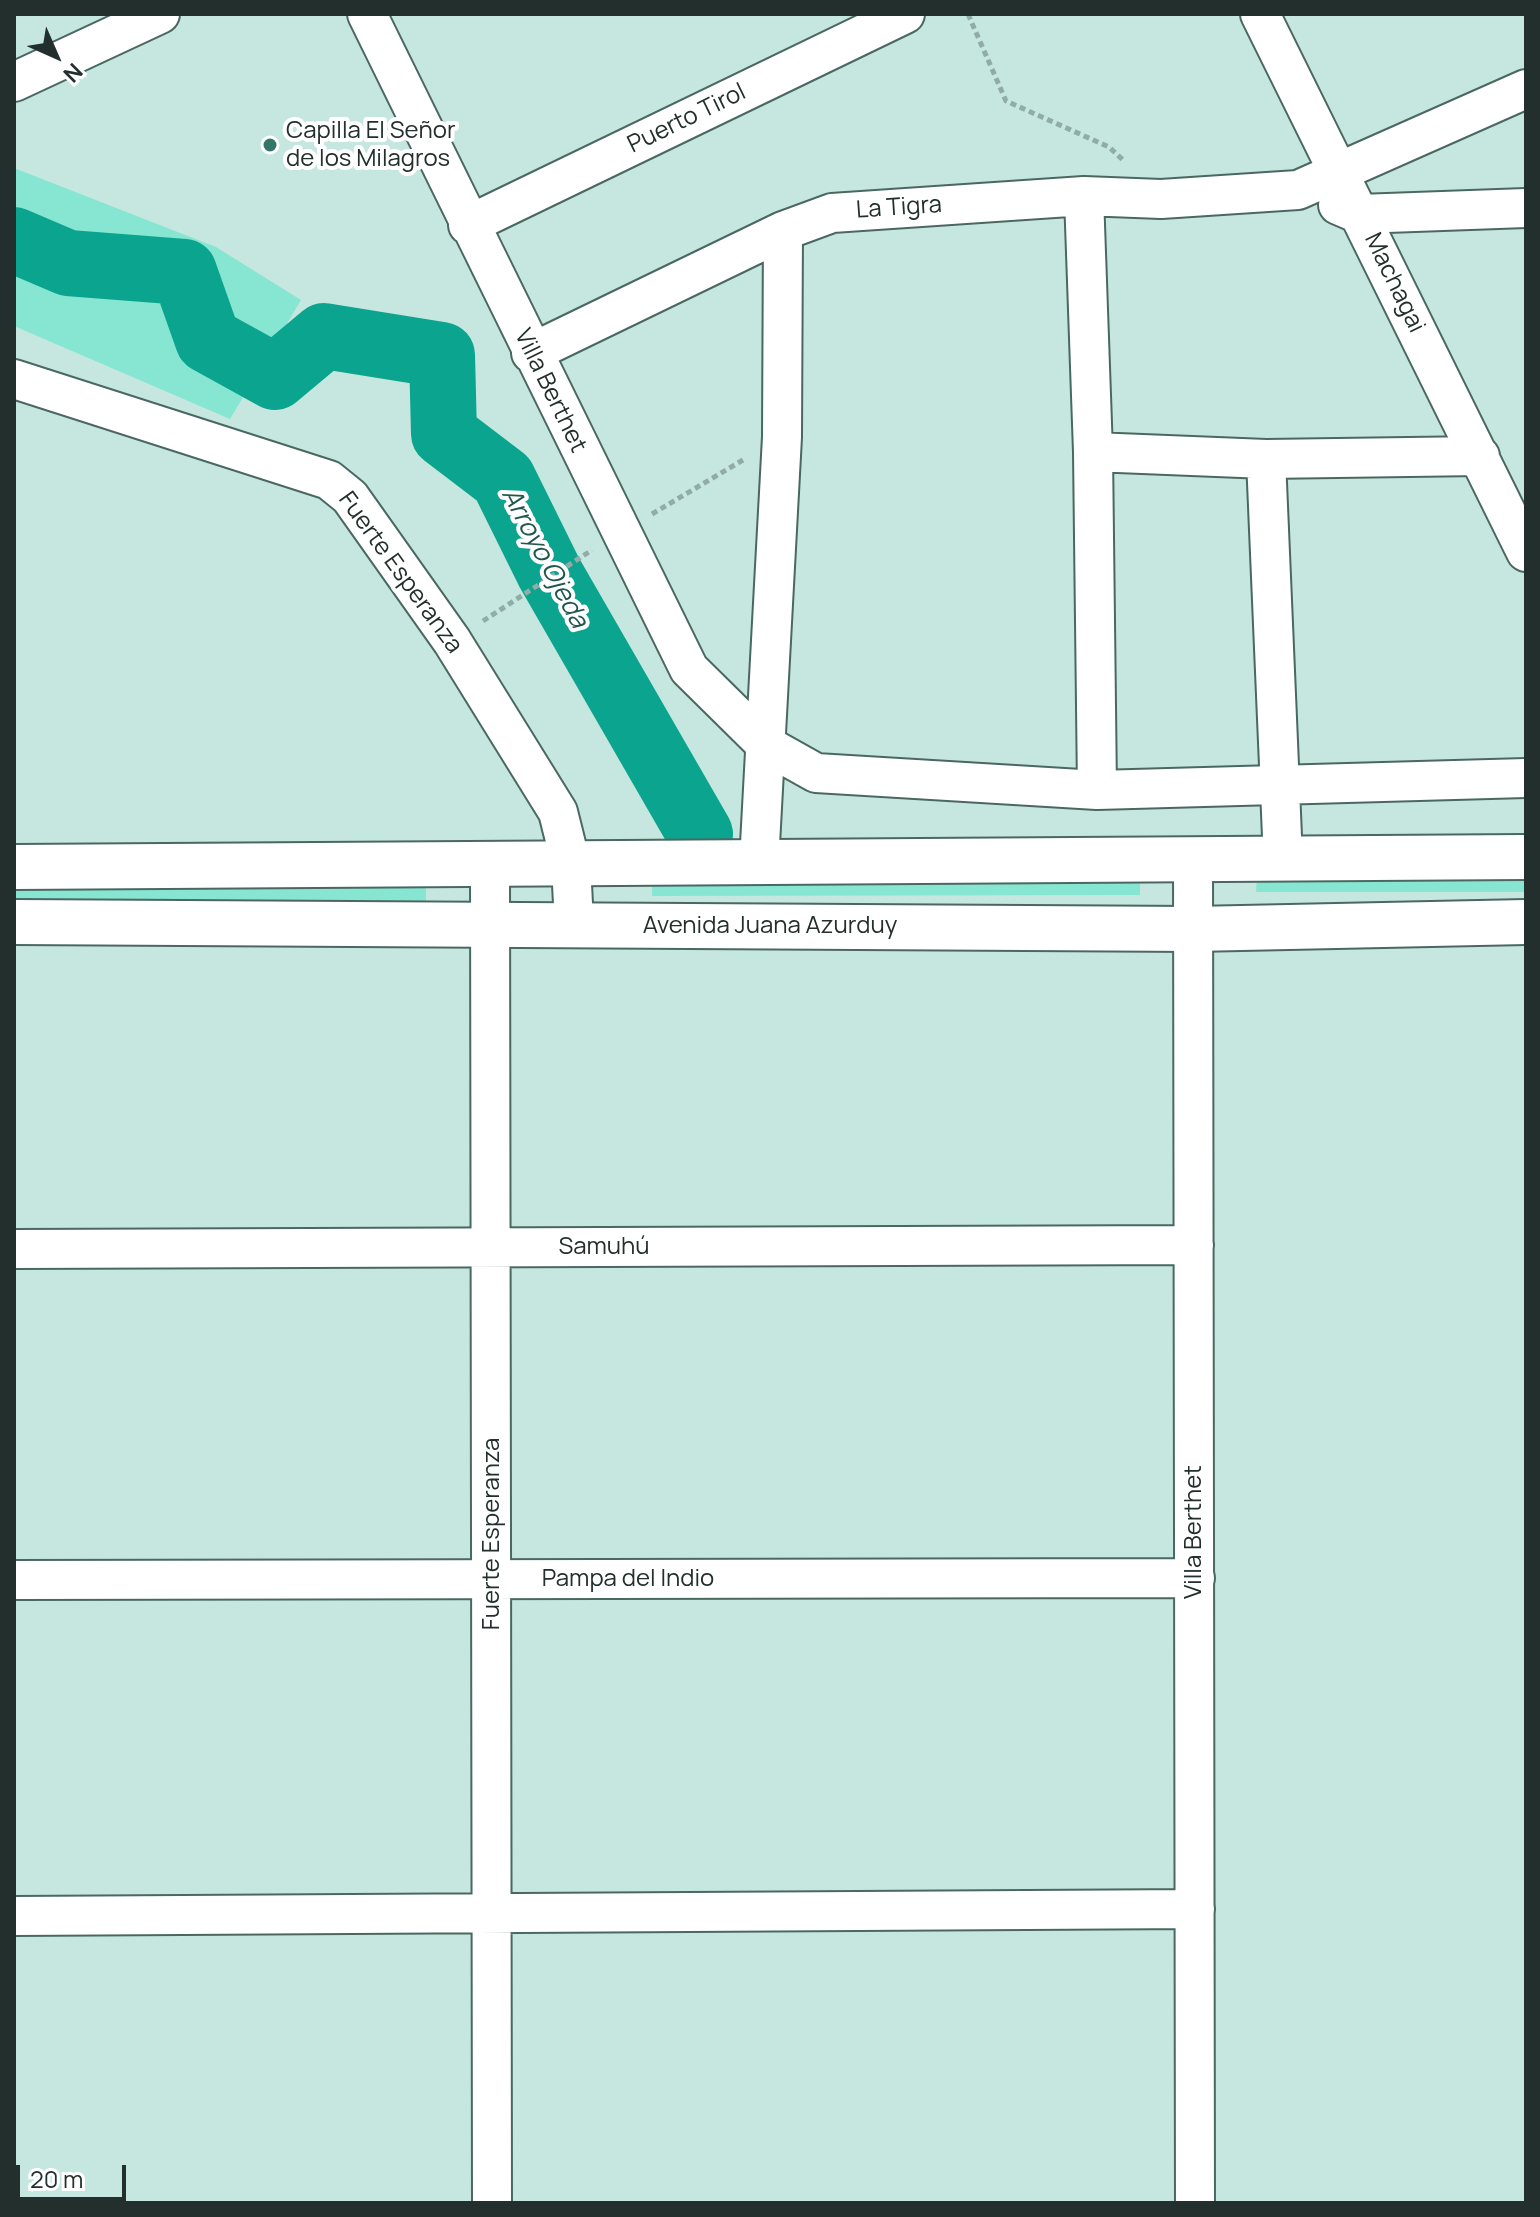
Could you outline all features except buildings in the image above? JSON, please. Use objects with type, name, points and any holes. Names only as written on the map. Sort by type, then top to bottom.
[{"type":"main road","points":[[14,867],[1526,857]]},
{"type":"main road","name":"Avenida Juana Azurduy","points":[[14,922],[1194,929],[1526,922]]},
{"type":"street","points":[[14,82],[160,14]]},
{"type":"street","name":"Villa Berthet","points":[[367,14],[468,225],[689,669],[766,745],[816,773],[1097,790],[1526,778]]},
{"type":"street","name":"Puerto Tirol","points":[[468,225],[905,14]]},
{"type":"street","name":"Machagai","points":[[1260,14],[1526,552]]},
{"type":"street","name":"La Tigra","points":[[531,353],[783,231],[832,213],[1084,196],[1161,199],[1298,190],[1526,89]]},
{"type":"street","name":"La Tigra","points":[[1298,190],[1359,214],[1526,208]]},
{"type":"street","points":[[1084,196],[1093,452],[1097,790]]},
{"type":"street","points":[[759,863],[782,437],[783,231]]},
{"type":"street","name":"Fuerte Esperanza","points":[[14,379],[329,480],[350,497],[452,641],[558,812],[571,864],[574,924]]},
{"type":"street","points":[[1093,452],[1266,459],[1480,456]]},
{"type":"street","points":[[1266,459],[1283,860]]},
{"type":"street","name":"Villa Berthet","points":[[1193,861],[1195,2203]]},
{"type":"street","name":"Fuerte Esperanza","points":[[490,866],[492,1580],[489,1913],[492,2203]]},
{"type":"street","name":"Samuhú","points":[[14,1249],[1194,1245]]},
{"type":"street","name":"Pampa del Indio","points":[[14,1580],[1195,1578]]},
{"type":"street","points":[[14,1916],[1195,1909]]},
{"type":"path","points":[[968,14],[1006,101],[1109,147],[1161,199]]},
{"type":"path","points":[[452,641],[582,556],[782,437]]},
{"type":"green space","points":[[14,168],[216,247],[301,300],[230,419],[14,326]]},
{"type":"green space","points":[[1257,877],[1526,878],[1526,892],[1256,892]]},
{"type":"green space","points":[[1140,879],[1140,895],[652,896],[652,881]]},
{"type":"green space","points":[[14,883],[426,886],[426,901],[14,899]]},
{"type":"waterway","name":"Arroyo Ojeda","points":[[14,240],[68,263],[184,272],[208,340],[275,377],[324,336],[442,355],[444,434],[503,479],[549,572],[700,834]]},
{"type":"place","name":"Capilla El Señor de los Milagros","points":[[270,145]]}]
